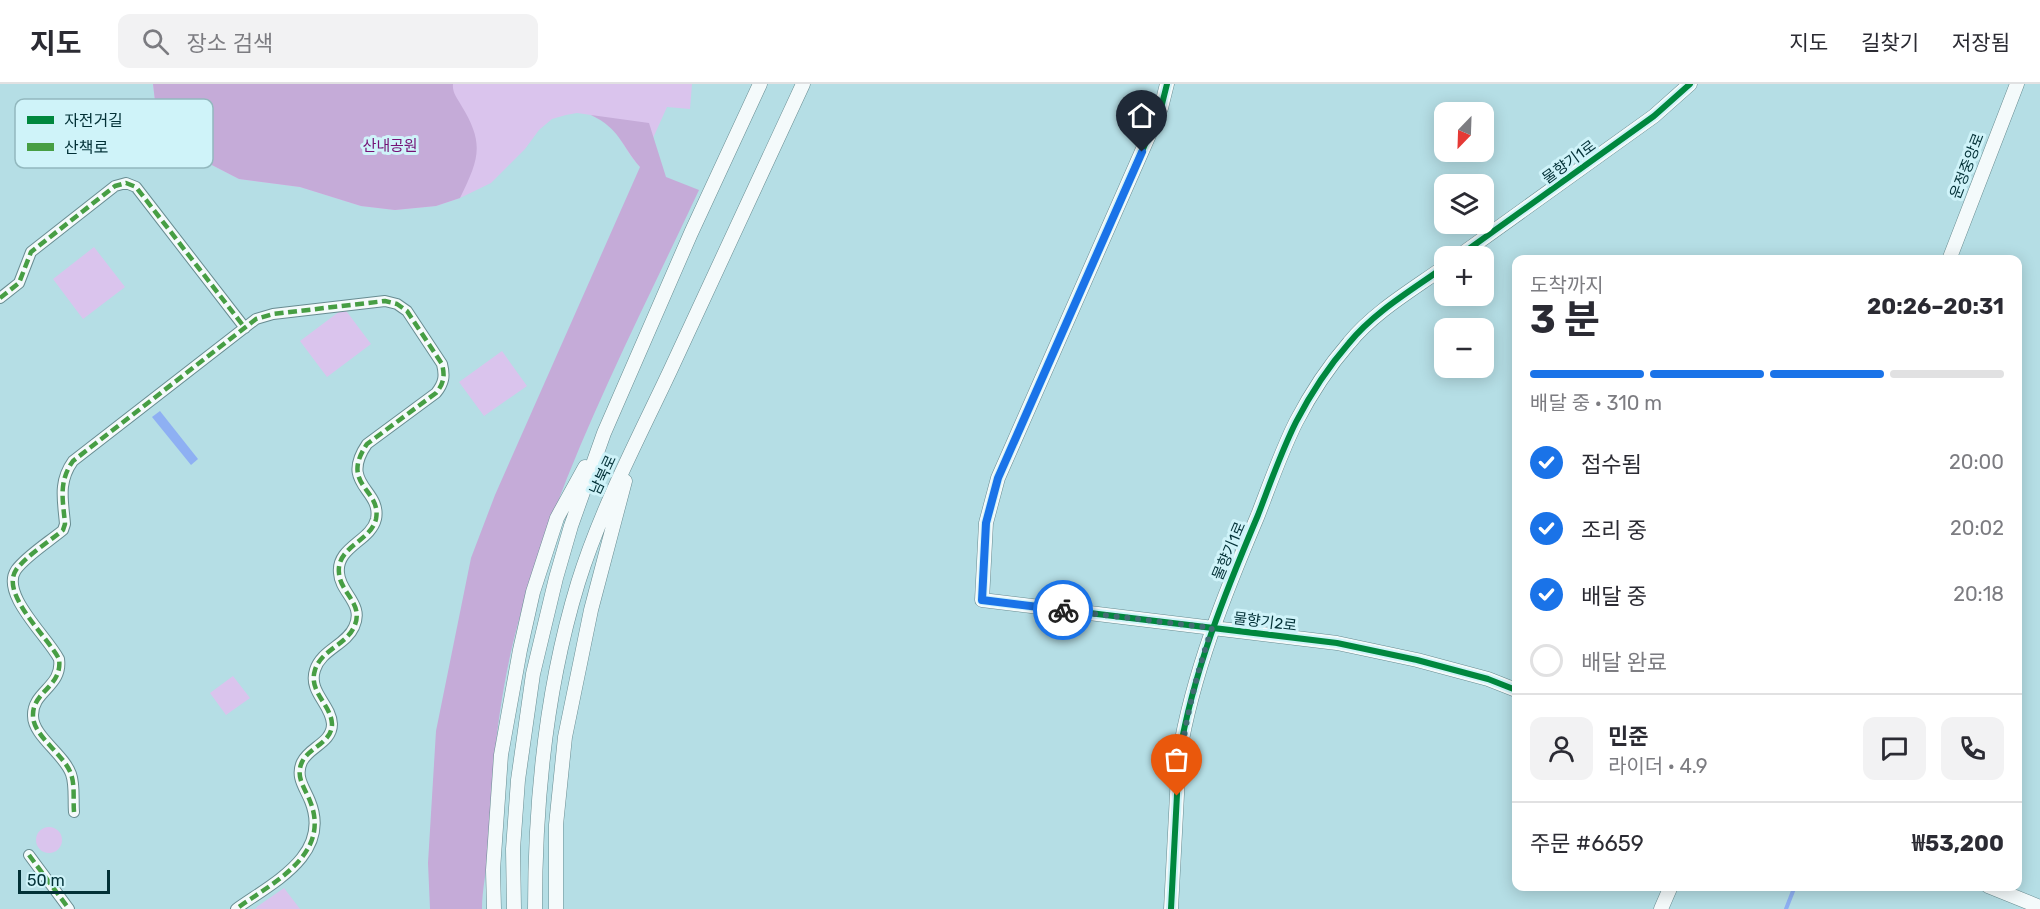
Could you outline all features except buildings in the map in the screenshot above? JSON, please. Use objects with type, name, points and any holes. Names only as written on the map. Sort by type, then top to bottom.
[{"type":"main road","name":"남북로","points":[[514,909],[513,849],[518,780],[533,674],[571,526],[604,433],[691,233],[760,84]]},
{"type":"main road","name":"남북로","points":[[535,909],[535,849],[541,777],[554,678],[578,583],[606,507],[803,84]]},
{"type":"main road","name":"물향기2로","points":[[1167,84],[1161,108],[998,478],[986,523],[982,600],[1337,643],[1417,660],[1488,679],[1512,688]]},
{"type":"main road","name":"물향기1로","points":[[1473,246],[1654,116],[1690,84]]},
{"type":"main road","name":"운정중앙로","points":[[1950,255],[2017,84]]},
{"type":"main road","name":"물향기1로","points":[[1171,909],[1181,748],[1204,652],[1224,594],[1296,422],[1326,374],[1350,342],[1377,315],[1434,274]]},
{"type":"main road","points":[[494,909],[493,870],[501,755],[532,592],[556,518],[604,433]]},
{"type":"main road","points":[[556,909],[556,825],[565,738],[591,610],[634,448]]},
{"type":"main road","points":[[1661,909],[1669,891]]},
{"type":"main road","points":[[2000,891],[2040,908]]},
{"type":"street","points":[[0,298],[19,283],[31,252],[115,186],[126,183],[136,187],[244,328]]},
{"type":"street","points":[[74,812],[71,775],[35,725],[32,714],[40,695],[58,675],[59,658],[16,597],[12,580],[21,564],[63,530],[65,524],[63,479],[73,460],[256,319],[273,314],[385,301],[398,304],[407,311],[442,364],[443,383],[436,393],[367,444],[359,455],[358,478],[374,505],[377,515],[369,533],[347,551],[341,561],[339,573],[357,610],[354,628],[349,636],[322,658],[316,667],[313,679],[316,690],[330,713],[332,724],[331,732],[326,740],[310,752],[302,762],[300,775],[314,813],[316,830],[312,844],[295,867],[236,909]]},
{"type":"street","points":[[29,855],[69,909]]},
{"type":"green space","name":"산내공원","points":[[153,84],[692,84],[690,109],[667,107],[640,167],[616,132],[605,122],[591,115],[577,113],[552,119],[539,130],[525,149],[491,183],[460,198],[436,206],[395,210],[361,206],[300,187],[239,179],[213,166],[213,99],[155,99]]},
{"type":"green space","name":"산내공원","points":[[153,84],[453,84],[455,95],[474,130],[477,152],[472,172],[460,198],[436,206],[395,210],[361,206],[300,187],[239,179],[213,166],[213,99],[155,99]]},
{"type":"green space","points":[[591,115],[649,123],[666,177],[699,190],[595,412],[549,526],[529,584],[507,668],[499,720],[482,909],[430,909],[428,863],[436,731],[471,558],[495,495],[640,167],[614,132],[601,120]]},
{"type":"green space","points":[[94,247],[125,287],[83,319],[53,279]]},
{"type":"green space","points":[[344,308],[371,344],[327,377],[300,341]]},
{"type":"green space","points":[[502,351],[527,386],[484,416],[459,382]]},
{"type":"green space","points":[[233,676],[250,698],[226,715],[210,693]]},
{"type":"green space","points":[[49,827],[58,831],[62,840],[58,849],[49,853],[40,849],[36,840],[40,831]]},
{"type":"green space","points":[[284,888],[300,909],[255,909],[258,906]]},
{"type":"water","points":[[160,411],[198,459],[191,465],[152,417]]},
{"type":"waterway","points":[[1786,909],[1793,891]]},
{"type":"marked path","points":[[0,298],[19,283],[31,252],[115,186],[126,183],[136,187],[245,328]]},
{"type":"marked path","points":[[74,812],[71,774],[62,759],[38,731],[33,716],[37,700],[56,676],[59,659],[19,603],[14,591],[13,580],[20,565],[63,530],[65,524],[63,484],[73,461],[256,319],[273,314],[385,301],[397,304],[407,311],[442,364],[443,379],[436,393],[367,444],[360,458],[357,469],[359,478],[373,500],[376,519],[373,527],[348,550],[340,564],[340,580],[356,612],[357,619],[354,627],[345,638],[322,657],[315,670],[315,685],[328,710],[332,724],[328,736],[305,757],[300,767],[300,778],[315,820],[313,837],[306,852],[295,866],[236,909]]},
{"type":"marked path","points":[[29,855],[69,909]]},
{"type":"cycle path","points":[[1167,84],[1161,108],[998,478],[986,523],[982,600],[1337,643],[1417,660],[1488,679],[1512,688]]},
{"type":"cycle path","points":[[1473,246],[1654,116],[1690,84]]},
{"type":"cycle path","points":[[1171,909],[1179,756],[1185,725],[1211,633],[1285,445],[1320,381],[1359,332],[1394,302],[1434,274]]},
{"type":"way so far","points":[[1063,610],[1212,628],[1183,732],[1177,796]]},
{"type":"route","points":[[1063,610],[982,600],[986,523],[998,478],[1142,152]]}]
